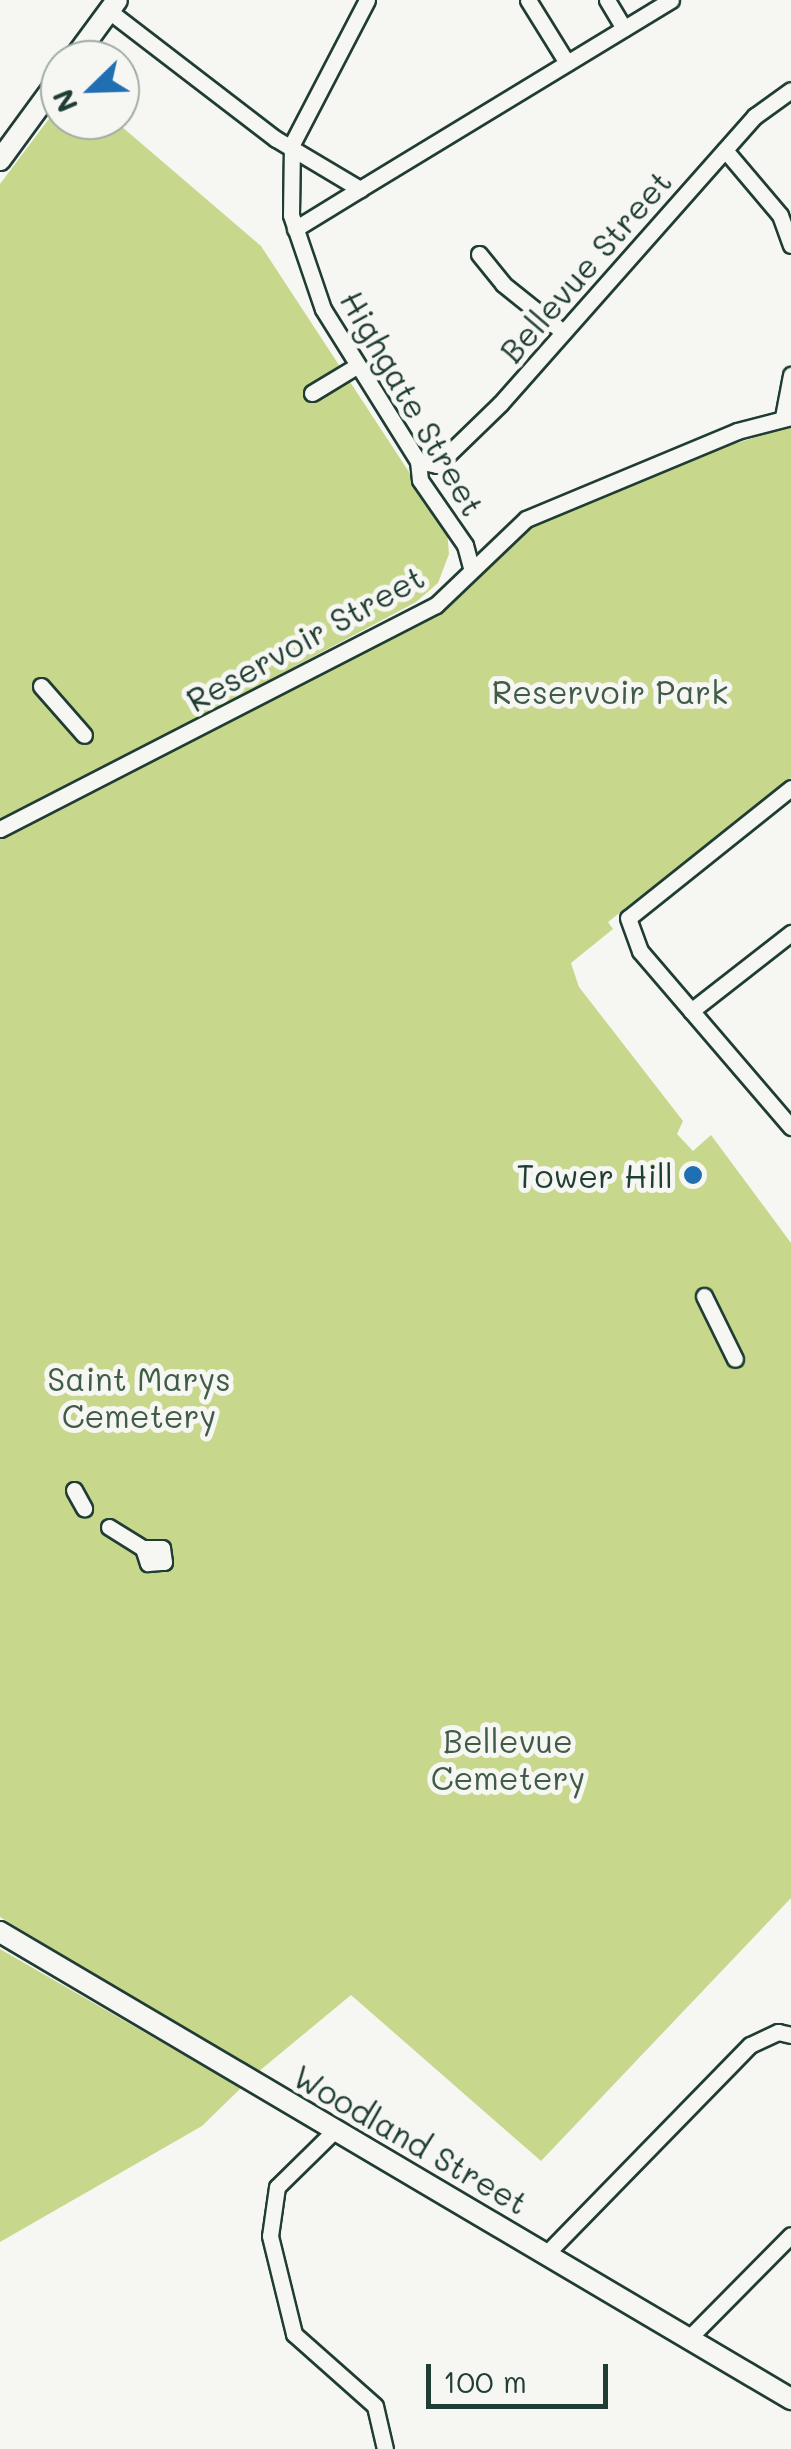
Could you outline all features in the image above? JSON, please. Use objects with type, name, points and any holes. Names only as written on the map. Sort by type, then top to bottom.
[{"type":"main road","points":[[88,40],[113,6]]},
{"type":"main road","points":[[0,160],[40,105]]},
{"type":"main road","name":"Woodland Street","points":[[0,1932],[791,2399]]},
{"type":"street","points":[[292,149],[307,107],[367,0]]},
{"type":"street","points":[[528,0],[568,63]]},
{"type":"street","points":[[607,0],[624,28]]},
{"type":"street","points":[[295,228],[671,0]]},
{"type":"street","points":[[113,6],[292,149],[360,190]]},
{"type":"street","name":"Bellevue Street","points":[[418,460],[437,464],[449,455],[724,150],[791,90]]},
{"type":"street","name":"Highgate Street","points":[[292,149],[295,228],[323,310],[354,367],[418,460],[420,480],[465,544],[471,568]]},
{"type":"street","points":[[724,150],[780,214],[791,246]]},
{"type":"street","points":[[479,254],[503,284],[563,332]]},
{"type":"street","points":[[312,393],[354,367]]},
{"type":"street","points":[[787,417],[791,375]]},
{"type":"street","name":"Reservoir Street","points":[[0,829],[419,614],[526,519],[787,417]]},
{"type":"street","points":[[41,686],[84,735]]},
{"type":"street","points":[[791,788],[628,918],[640,951],[791,1127]]},
{"type":"street","points":[[691,1011],[791,933]]},
{"type":"street","points":[[704,1296],[734,1358]]},
{"type":"street","points":[[74,1490],[84,1508]]},
{"type":"street","points":[[109,1527],[143,1548]]},
{"type":"street","points":[[546,2254],[750,2045],[778,2032],[791,2035]]},
{"type":"street","points":[[334,2130],[277,2187],[270,2236],[290,2327],[308,2351],[380,2411],[384,2449]]},
{"type":"street","points":[[688,2339],[791,2235]]},
{"type":"green space","name":"Bellevue Cemetery","points":[[40,131],[40,140],[137,140],[261,246],[447,530],[449,554],[438,583],[416,602],[200,717],[211,731],[430,615],[520,530],[708,452],[791,426],[791,778],[608,922],[613,929],[571,963],[579,987],[683,1121],[677,1134],[693,1151],[711,1135],[791,1243],[791,1898],[541,2161],[351,1995],[258,2072],[0,1917],[0,184]]},
{"type":"green space","points":[[0,1949],[241,2088],[202,2126],[0,2242]]},
{"type":"place","name":"Tower Hill","points":[[693,1175]]},
{"type":"park label","name":"Reservoir Park","points":[[610,691]]},
{"type":"park label","name":"Saint Marys Cemetery","points":[[139,1398]]}]
